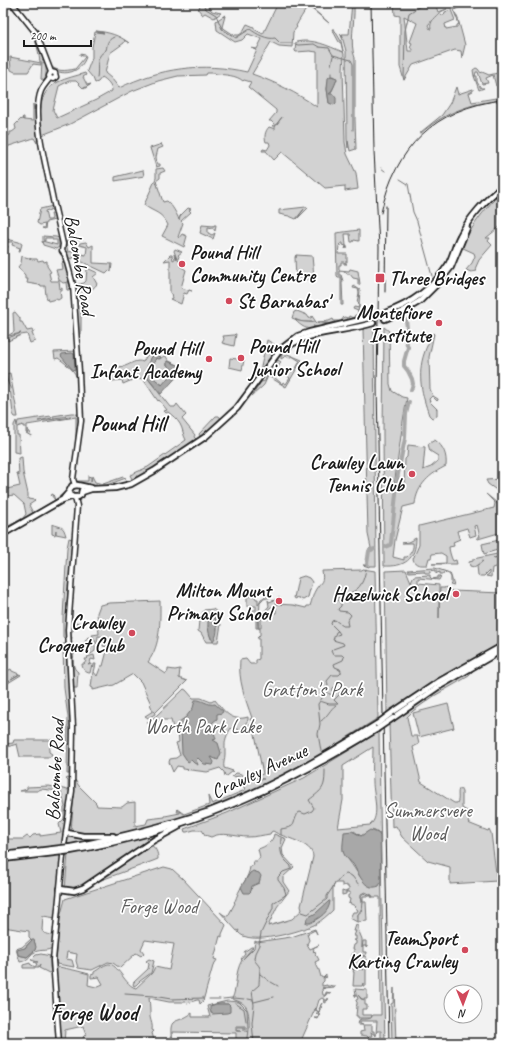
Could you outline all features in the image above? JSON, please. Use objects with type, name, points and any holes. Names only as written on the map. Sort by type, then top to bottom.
[{"type":"main road","points":[[12,3],[36,32],[51,72],[54,72],[56,76],[53,79],[50,78]]},
{"type":"main road","name":"Balcombe Road","points":[[51,72],[49,76],[50,78],[40,95],[39,130],[57,214],[62,250],[67,263],[73,291],[81,414],[80,432],[72,479],[73,487]]},
{"type":"main road","points":[[385,313],[406,304],[419,296],[435,281],[448,265],[462,231],[468,221],[487,200],[502,187]]},
{"type":"main road","points":[[385,319],[402,312],[419,302],[440,281],[452,267],[465,233],[476,213]]},
{"type":"main road","points":[[73,487],[97,489],[115,488],[131,484],[143,478],[205,437],[237,408],[277,354],[287,344],[304,334],[372,317]]},
{"type":"main road","points":[[277,354],[293,343],[321,333],[373,323]]},
{"type":"main road","points":[[73,487],[81,488],[82,494],[77,506]]},
{"type":"main road","points":[[73,487],[73,497]]},
{"type":"main road","points":[[62,500],[73,487]]},
{"type":"main road","points":[[3,534],[62,500],[78,497],[82,494],[97,489]]},
{"type":"main road","name":"Balcombe Road","points":[[58,1043],[53,960],[74,765],[69,660],[69,619],[77,506],[73,497]]},
{"type":"main road","name":"Crawley Avenue","points":[[3,859],[62,850],[102,846],[146,835],[194,820],[230,806],[312,768],[377,726],[438,682],[502,646]]},
{"type":"main road","name":"Crawley Avenue","points":[[393,715],[445,682],[502,650]]},
{"type":"main road","name":"Crawley Avenue","points":[[70,849],[137,833],[206,812],[264,787],[310,764],[377,726]]},
{"type":"main road","points":[[60,889],[74,891],[83,888],[154,840],[194,820]]},
{"type":"main road","points":[[67,833],[83,836],[103,837],[137,833]]},
{"type":"main road","name":"Crawley Avenue","points":[[3,855],[62,850]]},
{"type":"green space","points":[[197,3],[205,3],[212,11],[221,13],[214,18],[205,13],[202,15],[198,9],[200,7]]},
{"type":"green space","points":[[278,3],[304,3],[307,5],[306,3],[329,23],[308,6],[293,32],[292,47],[279,46],[271,42],[252,74],[286,88],[317,107],[317,52],[296,52],[296,42],[314,42],[343,52],[341,43],[332,29],[334,29],[341,41],[344,55],[345,142],[347,154],[356,173],[358,189],[345,191],[345,186],[325,188],[282,152],[274,160],[266,151],[262,151],[263,149],[267,150],[270,145],[269,142],[266,142],[265,140],[267,130],[269,127],[275,129],[282,117],[275,126],[272,126],[274,124],[269,121],[276,113],[276,110],[248,87],[251,82],[243,81],[234,76],[207,73],[206,75],[178,76],[158,81],[132,91],[70,124],[42,135],[40,121],[41,106],[46,92],[51,86],[68,78],[85,73],[86,75],[83,77],[87,85],[91,84],[84,89],[76,81],[69,81],[59,86],[53,110],[57,118],[112,91],[106,80],[102,77],[95,83],[87,71],[92,58],[92,47],[95,32],[104,33],[96,31],[113,34],[121,38],[129,43],[124,40],[124,43],[110,53],[105,73],[119,88],[150,76],[198,67],[214,67],[247,72],[257,50],[251,48],[257,49],[262,39],[248,34],[242,40],[235,42],[217,30],[216,21],[225,15],[223,17],[225,16],[222,27],[234,35],[239,35],[242,33],[247,24],[263,34]],"holes":[[[333,76],[337,79],[332,91],[328,94],[333,94],[329,103],[327,89],[329,77]]]},
{"type":"green space","points":[[352,3],[356,3],[354,6],[352,46],[355,58],[356,149],[350,151],[348,141],[348,148],[347,139],[346,51],[340,33],[343,38],[342,34],[349,34]]},
{"type":"green space","points":[[394,3],[435,3],[438,12],[447,9],[434,17],[428,25],[431,29],[431,24],[434,18],[440,14],[444,15],[445,12],[451,10],[455,20],[445,24],[446,29],[457,27],[459,24],[453,9],[462,6],[454,10],[458,19],[465,45],[462,58],[461,51],[455,50],[413,65],[404,80],[400,67],[400,16],[395,15]],"holes":[[[404,16],[417,23],[410,42],[412,43],[410,47],[413,51],[408,51]]]},
{"type":"green space","points":[[27,24],[35,36],[45,60],[46,75],[44,81],[41,79],[42,62],[40,62],[36,42]]},
{"type":"green space","points":[[80,54],[85,55],[86,57],[84,62],[72,72],[62,73],[52,69],[50,65],[55,69],[61,70],[75,69],[85,57]]},
{"type":"green space","points":[[10,57],[41,63],[41,65],[33,64],[28,72],[15,72],[11,70]]},
{"type":"green space","points":[[476,68],[481,73],[482,72],[489,75],[502,72],[502,78],[500,75],[498,76],[501,85],[496,86],[493,75],[486,78],[488,83],[482,84],[478,72],[476,72],[475,76],[477,76],[477,82],[481,88],[484,88],[479,90],[473,70]]},
{"type":"green space","points":[[456,87],[458,94],[473,89],[473,91],[469,93],[472,102],[502,97],[502,100],[491,101],[458,110],[438,120],[420,134],[442,115],[450,103]]},
{"type":"green space","points":[[33,104],[34,110],[35,105],[37,105],[39,139],[37,140],[37,143],[34,138],[3,148],[3,137],[10,135],[10,132],[16,129],[15,125],[21,119],[33,121]]},
{"type":"green space","points":[[161,144],[163,147],[158,149],[156,157],[157,164],[160,164],[160,166],[156,167],[150,148]]},
{"type":"green space","points":[[163,168],[165,171],[160,173],[160,178],[156,181],[163,202],[167,201],[169,203],[179,220],[180,216],[188,208],[191,209],[189,210],[191,212],[181,221],[183,223],[178,237],[179,238],[182,234],[187,236],[184,247],[162,236],[168,225],[163,217],[144,205],[156,178],[156,169]]},
{"type":"green space","points":[[143,170],[144,176],[115,181],[115,177]]},
{"type":"green space","points":[[502,192],[502,225],[486,238],[490,238],[488,241],[492,245],[479,260],[475,269],[477,271],[471,272],[466,270],[472,263],[475,256],[474,253],[463,248],[464,243],[480,216]]},
{"type":"green space","points":[[53,206],[52,211],[51,209],[49,212],[48,210],[45,211],[47,220],[51,220],[51,214],[54,214],[55,220],[46,222],[45,229],[42,228],[44,228],[45,224],[40,225],[37,223],[40,209]]},
{"type":"green space","points":[[308,208],[297,219],[304,209],[296,219],[279,214],[279,210]]},
{"type":"green space","points":[[202,225],[216,225],[215,231],[213,228],[208,227],[208,233],[212,235],[215,233],[213,239],[200,233]]},
{"type":"green space","points":[[359,230],[359,241],[354,240],[351,242],[350,234],[345,234],[346,246],[341,243],[339,246],[338,254],[347,254],[347,262],[345,263],[347,264],[341,262],[341,265],[339,265],[339,270],[349,271],[350,269],[358,271],[360,284],[358,285],[358,279],[353,278],[350,274],[339,271],[339,275],[341,275],[343,281],[343,305],[341,305],[341,277],[337,276],[336,233]]},
{"type":"green space","points":[[62,232],[65,242],[83,239],[66,243],[68,252],[75,251],[79,256],[81,254],[86,255],[87,247],[79,245],[80,243],[86,242],[89,247],[93,245],[93,263],[112,264],[111,272],[109,270],[106,273],[72,257],[72,259],[67,257]]},
{"type":"green space","points":[[43,236],[59,238],[59,247],[56,249],[43,245],[42,241],[57,245],[57,240],[45,238],[45,241],[43,240]]},
{"type":"green space","points":[[3,238],[22,244],[20,251],[20,248],[12,245],[13,242],[5,242],[4,246],[8,246],[4,252],[6,253],[5,259],[3,259]]},
{"type":"green space","points":[[175,249],[182,252],[178,255],[178,259],[181,263],[180,266],[186,270],[181,288],[189,290],[187,294],[184,293],[181,304],[170,299],[172,298],[170,293],[170,260],[164,261],[170,255],[172,255],[173,260],[175,259],[174,254],[177,259],[174,251]]},
{"type":"green space","points":[[296,255],[312,256],[314,277],[312,279],[296,280]]},
{"type":"green space","points":[[22,256],[37,259],[38,261],[47,261],[47,266],[51,272],[49,273],[51,281],[59,281],[60,289],[62,288],[62,291],[60,291],[61,298],[58,300],[48,301],[45,286],[27,283],[28,279],[25,279],[25,275],[18,267],[21,263]]},
{"type":"green space","points":[[64,261],[70,282],[70,290],[67,290],[66,283],[69,283],[69,281],[63,283],[59,280],[56,270],[63,269],[62,263]]},
{"type":"green space","points":[[87,268],[98,273],[93,277],[97,284],[87,293],[85,297],[81,298],[81,334],[78,334],[74,279],[75,285],[84,283],[86,281]]},
{"type":"green space","points":[[354,286],[360,290],[359,304],[357,302],[359,293],[358,289],[353,288]]},
{"type":"green space","points":[[354,307],[359,308],[358,318],[350,320],[347,319],[349,321],[334,324],[317,322],[329,321],[333,319],[334,321],[341,321],[344,317],[348,318],[349,316],[353,318],[355,315],[358,315],[358,311],[353,309]]},
{"type":"green space","points":[[297,311],[307,315],[309,318],[312,316],[316,322],[302,322],[292,318],[294,312]]},
{"type":"green space","points":[[15,312],[27,331],[35,331],[32,333],[35,341],[30,343],[27,334],[8,341],[8,338],[21,333],[9,336],[14,332],[13,313]]},
{"type":"green space","points":[[295,320],[332,325],[319,328],[313,326],[317,328],[310,329],[302,326]]},
{"type":"green space","points":[[374,325],[376,566],[369,567],[363,565],[366,565],[369,549],[371,548],[368,534],[363,329]]},
{"type":"green space","points":[[384,327],[389,331],[390,384],[392,391],[402,397],[407,398],[394,486],[404,487],[405,459],[407,457],[408,445],[425,447],[423,470],[431,467],[438,461],[438,456],[430,451],[428,444],[435,440],[443,448],[446,462],[446,466],[425,481],[421,486],[416,497],[415,504],[403,507],[395,540],[393,557],[404,560],[404,557],[407,557],[411,552],[413,543],[402,543],[416,538],[414,552],[408,561],[391,566],[384,566]]},
{"type":"green space","points":[[433,333],[429,357],[430,389],[433,396],[438,400],[437,401],[432,396],[429,399],[437,409],[437,416],[432,418],[429,415],[424,400],[421,385],[421,370],[424,354]]},
{"type":"green space","points":[[235,334],[234,346],[222,343],[224,339],[223,336]]},
{"type":"green space","points":[[267,340],[280,348],[266,364],[256,381],[253,381],[260,371]]},
{"type":"green space","points":[[76,351],[76,376],[66,364],[58,358],[55,359],[54,352]]},
{"type":"green space","points":[[154,352],[159,353],[160,356],[154,354],[151,356],[145,375],[170,407],[175,407],[177,404],[186,415],[182,419],[195,435],[194,437],[196,439],[194,442],[150,473],[134,480],[130,475],[148,467],[186,440],[179,422],[168,412],[166,413],[164,411],[167,410],[159,400],[158,401],[143,379],[137,378],[123,384],[122,380],[112,381],[112,368],[125,366],[136,361],[143,362],[147,355]]},
{"type":"green space","points":[[285,353],[302,360],[286,387],[268,376],[264,385],[252,396],[261,382],[265,381],[268,372],[278,360],[281,362],[273,376],[282,384],[283,382],[286,384],[290,378],[284,373],[282,374],[286,371],[285,373],[287,374],[292,369],[295,370],[300,361],[292,356],[289,358],[286,356],[281,359],[281,356]]},
{"type":"green space","points":[[165,355],[169,361],[178,365],[167,361],[167,365],[174,371],[163,385],[150,376],[149,373],[156,358],[160,359]]},
{"type":"green space","points":[[230,358],[244,360],[242,370],[229,367]]},
{"type":"green space","points":[[3,369],[6,374],[10,373],[18,417],[15,417],[13,414],[10,388]]},
{"type":"green space","points":[[71,413],[75,413],[79,416],[77,444],[76,417],[27,425],[27,433],[28,431],[30,432],[31,436],[26,433],[26,427],[23,427],[23,425],[17,427],[20,453],[14,452],[14,425],[16,421],[17,426],[18,421],[51,416],[52,418],[38,421],[65,418],[71,416],[53,418],[53,416]]},
{"type":"green space","points":[[216,416],[219,416],[222,420],[196,442],[200,436],[199,434]]},
{"type":"green space","points":[[22,457],[28,499],[35,501],[29,505],[33,513],[55,500],[66,491],[58,500],[3,532],[3,529],[23,518],[26,514],[24,504],[14,495],[7,496],[7,489],[20,486],[17,473],[19,476],[18,458]]},
{"type":"green space","points":[[88,476],[91,477],[91,482],[92,476],[95,482],[103,484],[123,477],[126,478],[107,485],[108,487],[87,485],[75,481],[88,481]]},
{"type":"green space","points":[[502,479],[502,494],[488,484],[486,480]]},
{"type":"green space","points":[[486,494],[502,507],[502,532],[478,539],[477,537],[480,537],[477,525],[474,526],[476,535],[470,537],[467,528],[457,531],[460,539],[453,542],[454,546],[449,547],[452,560],[456,560],[457,564],[432,564],[446,563],[446,556],[441,553],[432,554],[427,565],[418,565],[415,563],[413,559],[419,545],[419,526],[494,508],[495,503]]},
{"type":"green space","points":[[52,524],[63,528],[66,536],[56,534],[56,530],[55,535],[52,534]]},
{"type":"green space","points":[[69,538],[72,539],[67,602],[67,637],[63,638],[67,548]]},
{"type":"green space","points":[[499,540],[501,549],[484,554],[482,544]]},
{"type":"green space","points":[[502,553],[502,556],[493,558],[502,557],[502,565],[492,568],[491,577],[486,576],[489,574],[489,571],[484,576],[478,575],[477,566],[483,561],[474,567],[470,566],[469,562],[473,561],[473,559]]},
{"type":"green space","points":[[435,568],[450,573],[454,586],[450,585],[451,577],[449,574],[444,572],[443,574],[440,574],[440,572],[436,574],[436,570],[430,571],[430,573],[425,573],[424,571],[409,572],[408,570]]},
{"type":"green space","name":"Gratton's Park","points":[[363,569],[375,571],[378,718],[313,759],[266,784],[206,810],[144,829],[120,834],[101,836],[71,832],[75,780],[97,806],[122,807],[127,803],[135,802],[135,826],[146,824],[148,819],[180,813],[177,812],[177,809],[184,814],[209,805],[208,796],[212,804],[245,790],[240,776],[232,777],[236,773],[250,778],[264,779],[252,777],[263,774],[254,729],[246,729],[251,722],[250,719],[252,718],[240,675],[240,660],[246,659],[250,664],[256,664],[256,660],[259,659],[259,638],[257,638],[260,635],[260,629],[258,628],[258,618],[259,628],[261,628],[261,619],[266,619],[272,613],[276,613],[276,607],[271,607],[261,617],[262,614],[269,606],[268,600],[269,602],[278,599],[278,597],[280,597],[280,600],[275,601],[276,604],[293,605],[306,608],[307,606],[310,606],[315,591],[322,582],[322,571]]},
{"type":"green space","points":[[406,570],[411,582],[414,576],[430,575],[432,579],[441,576],[439,580],[418,578],[418,583],[439,585],[439,618],[440,588],[445,587],[452,591],[502,593],[502,644],[387,714],[385,571]]},
{"type":"green space","points":[[304,576],[309,578],[312,582],[308,597],[303,600],[297,597],[296,599],[294,598],[298,578]]},
{"type":"green space","points":[[270,594],[272,597],[263,599],[260,602],[259,618],[257,611],[258,628],[256,628],[256,615],[250,613],[251,610],[256,610],[256,606],[247,606],[247,596],[255,596],[256,599],[258,599],[258,605],[261,599]]},
{"type":"green space","points":[[160,601],[160,625],[158,640],[148,662],[166,674],[168,669],[180,669],[179,678],[187,681],[155,713],[154,711],[155,714],[148,718],[145,716],[153,711],[151,704],[141,682],[133,674],[114,685],[93,690],[91,687],[94,664],[96,664],[94,672],[97,676],[101,666],[103,666],[107,651],[110,651],[113,640],[108,639],[106,647],[103,646],[105,637],[98,636],[97,644],[92,635],[99,634],[97,613],[100,605],[109,603]]},
{"type":"green space","points":[[72,602],[71,622],[83,623],[85,626],[74,625],[73,631],[71,631],[71,643],[74,653],[73,664],[78,672],[77,688],[73,688],[69,629]]},
{"type":"green space","points":[[213,609],[218,613],[216,618],[218,623],[221,624],[218,642],[206,642],[201,633],[198,631],[199,620],[204,610]],"holes":[[[210,613],[216,619],[217,629],[211,639],[208,627]]]},
{"type":"green space","points":[[88,637],[92,639],[95,645],[95,651],[91,654],[87,652],[85,646],[85,642]]},
{"type":"green space","points":[[63,644],[66,644],[71,728],[69,774],[67,774],[68,717],[64,688]]},
{"type":"green space","name":"Summersvere Wood","points":[[502,652],[502,654],[474,669],[469,676],[434,696],[407,717],[411,736],[417,736],[419,744],[413,747],[421,782],[454,803],[457,803],[458,801],[458,791],[460,788],[462,792],[462,808],[472,814],[468,823],[488,831],[489,829],[491,833],[497,881],[450,884],[450,867],[428,861],[402,837],[396,826],[392,827],[389,723],[425,697]]},
{"type":"green space","points":[[94,655],[95,660],[91,659],[88,665],[92,664],[90,673],[88,673],[84,670],[82,664],[84,664],[86,661],[85,659],[88,658],[87,657]]},
{"type":"green space","points":[[11,669],[19,674],[11,679],[20,674],[21,675],[3,686],[3,684],[10,680],[3,683],[3,673]]},
{"type":"green space","name":"Worth Park Lake","points":[[184,689],[193,698],[201,698],[211,702],[215,700],[225,712],[233,717],[248,717],[248,720],[241,730],[231,728],[226,738],[224,768],[233,771],[227,776],[225,776],[224,772],[220,768],[207,772],[183,769],[183,767],[177,766],[173,772],[169,762],[170,759],[176,758],[180,755],[176,743],[179,742],[178,730],[173,728],[171,720],[158,721],[155,726],[147,723]]},
{"type":"green space","points":[[448,704],[454,728],[419,737],[413,713]]},
{"type":"green space","points":[[379,732],[385,1043],[379,1043],[381,1041],[381,1031],[377,1031],[376,1036],[371,1032],[372,1036],[370,1036],[370,1039],[367,1036],[360,1035],[360,1032],[364,1031],[363,1025],[358,1025],[360,1019],[366,1019],[372,1017],[373,1015],[381,1015],[380,897],[373,897],[365,892],[361,894],[362,907],[357,922],[350,918],[353,912],[357,912],[358,910],[354,907],[355,906],[349,903],[350,899],[348,898],[348,895],[350,895],[350,892],[346,892],[346,894],[342,895],[342,891],[345,892],[349,890],[349,887],[347,887],[347,885],[342,886],[342,883],[335,883],[333,887],[333,910],[316,924],[288,934],[264,938],[244,936],[238,932],[239,930],[237,931],[220,912],[228,916],[250,867],[254,865],[253,861],[257,861],[260,857],[258,849],[268,844],[274,834],[286,839],[282,848],[283,855],[294,867],[283,877],[283,882],[289,891],[277,907],[268,926],[292,919],[302,910],[301,906],[313,857],[312,852],[303,844],[273,831],[270,834],[254,837],[220,834],[211,837],[205,835],[202,830],[185,832],[184,829],[227,813],[304,778]],"holes":[[[373,747],[373,787],[376,805],[373,821],[370,825],[338,828],[343,800],[343,766]],[[373,830],[380,834],[371,887],[363,881],[345,856],[354,831],[361,836]],[[360,1021],[377,1021],[376,1034],[372,1031],[372,1025],[360,1024]]]},
{"type":"green space","points":[[14,740],[57,740],[58,743],[55,746],[52,745],[49,749],[49,752],[52,754],[50,757],[20,757],[17,744],[7,747],[6,744],[13,743]]},
{"type":"green space","points":[[68,778],[71,780],[71,784],[63,846],[3,854],[3,839],[23,839],[27,836],[30,838],[33,835],[40,834],[40,836],[61,833],[59,824],[64,819],[65,807],[62,794],[59,791],[41,789],[37,791],[20,791],[27,789],[27,787],[49,786],[68,790],[68,781],[66,779]]},
{"type":"green space","points":[[166,831],[81,887],[65,889],[68,854]]},
{"type":"green space","points":[[68,837],[112,837],[66,846]]},
{"type":"green space","points":[[150,845],[156,850],[158,859],[96,882]]},
{"type":"green space","points":[[62,854],[56,918],[43,916],[42,930],[44,933],[54,936],[53,947],[35,952],[26,960],[20,962],[16,949],[22,947],[31,939],[29,937],[29,931],[3,927],[3,861]],"holes":[[[32,940],[35,943],[35,950],[27,957],[18,955]]]},
{"type":"green space","name":"Forge Wood","points":[[164,867],[172,869],[183,879],[226,925],[222,937],[220,936],[214,959],[217,960],[213,966],[203,1001],[200,1004],[199,1000],[187,1003],[169,1002],[149,998],[150,1017],[152,1030],[154,1031],[152,1033],[155,1043],[86,1043],[83,1037],[86,1034],[83,1026],[65,1030],[64,1043],[61,1043],[56,972],[57,968],[59,967],[89,974],[88,985],[96,987],[103,984],[99,977],[91,978],[91,975],[104,965],[112,965],[128,983],[136,988],[152,973],[155,967],[169,970],[174,944],[145,940],[141,949],[144,953],[141,956],[136,953],[120,968],[113,963],[108,962],[92,970],[78,968],[76,961],[77,954],[67,952],[66,959],[72,960],[74,967],[57,964],[60,918],[65,899]]},
{"type":"green space","points":[[363,893],[372,896],[363,896],[363,902],[366,902],[367,921],[358,922],[358,914],[363,910],[361,896]]},
{"type":"green space","points":[[356,925],[358,926],[362,939],[362,948],[363,941],[366,941],[366,946],[363,946],[363,952],[367,952],[365,956],[367,960],[363,960],[363,966],[366,964],[368,965],[366,965],[366,986],[363,986],[363,983],[362,986],[353,986],[354,970],[352,969],[354,966],[352,966],[352,963],[354,963],[354,961],[352,961],[354,960],[354,957],[352,957],[352,954],[354,953],[354,945],[356,944],[356,941],[354,940],[356,940],[356,936],[354,936],[356,931],[354,931]]},
{"type":"green space","points":[[315,929],[317,934],[315,930],[307,934],[309,940],[307,944],[310,949],[319,945],[313,948],[313,951],[315,951],[315,955],[319,960],[315,962],[321,977],[323,978],[326,975],[327,977],[324,978],[322,986],[331,985],[335,987],[322,988],[325,988],[322,989],[323,995],[326,995],[324,996],[325,1000],[322,998],[319,1000],[316,1010],[319,1012],[315,1010],[316,1007],[300,1043],[247,1043],[249,1025],[248,1010],[243,1004],[232,999],[241,959],[245,954],[244,952],[253,947],[243,959],[254,948],[255,941],[257,942],[291,937]]},
{"type":"green space","points":[[41,954],[50,956],[51,972],[49,973],[39,968],[40,965],[38,968],[23,968],[23,965],[30,963],[35,967],[37,964],[34,962],[38,962],[31,960],[36,955]]},
{"type":"green space","points":[[149,959],[154,961],[151,973],[134,986],[134,982],[148,969],[149,964],[146,961]]},
{"type":"green space","points":[[394,988],[396,1043],[392,1043],[391,1004],[393,1003]]},
{"type":"green space","points":[[355,989],[367,990],[367,999],[362,999],[358,995],[361,999],[365,1000],[365,1005],[367,1005],[367,1009],[362,1009],[362,1015],[372,1015],[371,1018],[358,1018],[358,1016],[356,1016],[356,1000],[358,999]]},
{"type":"green space","points":[[227,1001],[239,1002],[247,1010],[248,1029],[245,1029],[245,1026],[236,1026],[236,1031],[237,1027],[244,1027],[244,1031],[248,1031],[246,1043],[236,1043],[236,1033],[172,1032],[172,1043],[171,1028],[174,1022],[192,1013],[192,1017],[210,1017],[207,1006]],"holes":[[[228,1004],[230,1006],[211,1013],[211,1005]]]},
{"type":"shaded area","points":[[331,76],[337,78],[334,87],[329,94],[333,94],[336,98],[336,103],[334,105],[329,103],[327,89],[328,78]]},
{"type":"shaded area","points":[[62,354],[74,354],[75,370],[72,369],[61,356]]},
{"type":"shaded area","points":[[154,354],[161,357],[159,359],[156,358],[149,374],[162,385],[174,371],[167,365],[167,361],[178,365],[182,371],[161,394],[145,375],[150,358]]},
{"type":"shaded area","points":[[212,612],[214,614],[217,628],[213,641],[208,625],[208,614]]},
{"type":"shaded area","points":[[195,700],[215,704],[223,711],[222,713],[217,714],[217,719],[209,728],[210,730],[213,729],[216,739],[213,740],[218,743],[221,753],[218,760],[211,757],[214,762],[213,765],[204,764],[198,758],[196,760],[198,765],[191,760],[188,762],[182,753],[179,722],[186,717],[193,708]]},
{"type":"shaded area","points":[[370,830],[378,833],[380,836],[381,882],[379,886],[374,887],[369,886],[363,881],[353,864],[345,855],[343,849],[344,832],[352,831],[361,836]]},
{"type":"shaded area","points":[[253,871],[259,873],[261,876],[259,883],[252,886],[249,893],[244,893],[241,887]]},
{"type":"shaded area","points":[[329,901],[328,909],[323,915],[310,923],[306,923],[307,918],[316,913]]},
{"type":"shaded area","points":[[32,940],[34,940],[36,947],[35,950],[27,957],[18,955],[17,950],[25,948]]},
{"type":"shaded area","points":[[216,1004],[228,1004],[230,1006],[230,1012],[212,1014],[210,1006]]},
{"type":"waterway","points":[[202,3],[206,9],[216,15],[222,29],[236,38],[250,29],[262,36],[275,38],[280,43],[291,43],[298,45],[314,44],[319,47],[329,48],[333,55],[351,60],[353,64],[353,130]]},
{"type":"waterway","points":[[404,80],[405,31],[409,13],[425,3]]},
{"type":"waterway","points":[[97,78],[98,59],[106,50],[108,41],[114,37]]},
{"type":"waterway","points":[[331,65],[333,56]]},
{"type":"waterway","points":[[84,88],[90,85]]},
{"type":"waterway","points":[[381,168],[385,171]]},
{"type":"waterway","points":[[400,179],[408,184],[413,212],[417,221],[432,276]]},
{"type":"waterway","points":[[406,320],[407,328],[404,336],[408,347],[404,366],[412,379],[413,384],[411,390]]},
{"type":"waterway","points":[[385,547],[391,543],[398,474],[405,438],[406,414],[409,402]]},
{"type":"waterway","points":[[367,564],[369,551],[374,549]]},
{"type":"waterway","points":[[341,671],[335,667],[334,664],[343,660],[344,657],[342,655],[333,655],[331,651],[344,645],[343,643],[333,640],[336,632],[338,631],[331,624],[332,621],[335,620],[343,626],[348,626],[347,621],[351,615],[348,612],[339,611],[338,609],[341,606],[341,603],[336,599],[357,589],[363,580],[366,569]]},
{"type":"waterway","points":[[337,635],[340,634],[338,631]]},
{"type":"waterway","points":[[321,751],[318,734],[320,724],[318,704],[320,701],[329,704],[338,704],[334,700],[340,694],[339,690],[335,687],[333,688],[333,693],[331,695],[326,689],[328,686],[327,681],[332,675],[339,675],[341,673],[338,669]]},
{"type":"waterway","points":[[320,701],[326,692]]},
{"type":"waterway","points":[[321,721],[336,705]]},
{"type":"waterway","points":[[281,835],[281,829],[292,826],[298,813],[300,812],[305,814],[312,811],[314,808],[309,800],[324,785],[325,770]]},
{"type":"waterway","points":[[254,1043],[252,1023],[254,1005],[252,991],[259,985],[260,968],[254,959],[255,953],[259,945],[261,933],[273,908],[273,903],[286,894],[284,888],[278,880],[278,877],[283,872],[291,869],[291,866],[282,854],[281,838]]},
{"type":"waterway","points":[[337,882],[346,874],[352,876],[359,885]]},
{"type":"waterway","points":[[302,912],[308,914],[327,899],[327,896],[335,884]]},
{"type":"waterway","points":[[260,974],[269,981]]},
{"type":"waterway","points":[[271,982],[278,986]]},
{"type":"waterway","points":[[125,994],[171,999],[203,998]]},
{"type":"waterway","points":[[254,1002],[274,997]]},
{"type":"waterway","points":[[223,999],[232,998]]},
{"type":"waterway","points":[[234,998],[244,999]]},
{"type":"waterway","points":[[209,999],[220,999]]},
{"type":"waterway","points":[[248,999],[253,1000]]},
{"type":"waterway","points":[[235,1003],[244,1009],[246,1021]]},
{"type":"tunnel","points":[[373,317],[385,313]]},
{"type":"tunnel","points":[[373,323],[385,319]]},
{"type":"railway","points":[[371,3],[374,151],[379,247],[377,386],[389,1043]]},
{"type":"railway","points":[[381,213],[387,190],[396,169],[408,150],[422,135],[438,122],[457,112],[478,104],[502,100]]},
{"type":"railway","points":[[385,292],[386,206]]},
{"type":"place","name":"Pound Hill Community Centre","points":[[182,264]]},
{"type":"place","name":"Three Bridges","points":[[380,278]]},
{"type":"place","name":"St Barnabas'","points":[[229,301]]},
{"type":"place","name":"Montefiore Institute","points":[[439,323]]},
{"type":"place","name":"Pound Hill Junior School","points":[[241,358]]},
{"type":"place","name":"Pound Hill Infant Academy","points":[[209,359]]},
{"type":"place","name":"Crawley Lawn Tennis Club","points":[[412,474]]},
{"type":"place","name":"Hazelwick School","points":[[456,594]]},
{"type":"place","name":"Milton Mount Primary School","points":[[279,601]]},
{"type":"place","name":"Crawley Croquet Club","points":[[132,633]]},
{"type":"place","name":"TeamSport Karting Crawley","points":[[465,950]]},
{"type":"district","name":"Pound Hill","points":[[128,424]]},
{"type":"district","name":"Forge Wood","points":[[94,1013]]}]
